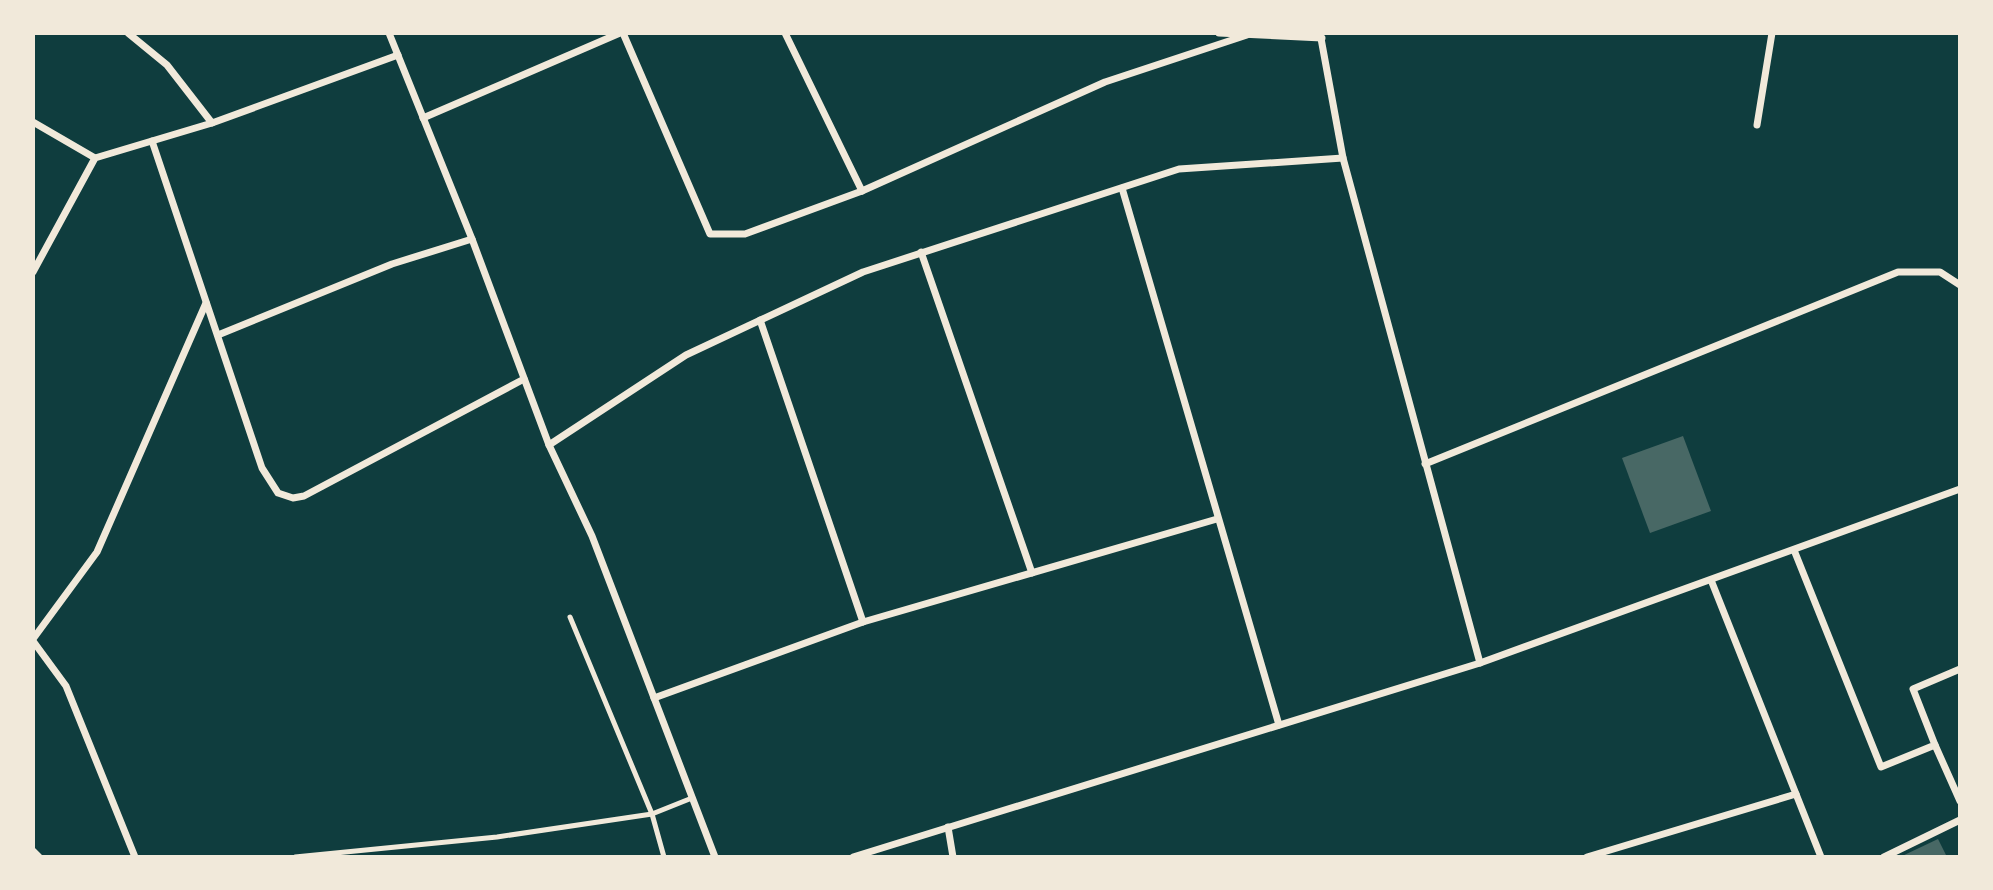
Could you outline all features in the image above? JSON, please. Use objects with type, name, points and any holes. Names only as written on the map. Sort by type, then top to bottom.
[{"type":"street","points":[[128,33],[167,65],[212,123]]},
{"type":"street","points":[[389,33],[472,239],[549,445],[592,536],[715,857]]},
{"type":"street","points":[[424,118],[621,33],[710,234],[745,234],[862,191],[1105,82],[1247,35]]},
{"type":"street","points":[[785,33],[862,191]]},
{"type":"street","points":[[1219,33],[1321,36],[1343,159],[1480,663]]},
{"type":"street","points":[[1757,125],[1772,33]]},
{"type":"street","points":[[33,272],[94,158],[212,123],[398,55]]},
{"type":"street","points":[[33,122],[94,158]]},
{"type":"street","points":[[152,141],[262,468],[278,493],[293,498],[304,496],[524,379]]},
{"type":"street","points":[[549,445],[686,355],[863,272],[1180,169],[1343,159]]},
{"type":"street","points":[[1122,188],[1279,724]]},
{"type":"street","points":[[218,335],[392,264],[472,239]]},
{"type":"street","points":[[921,252],[1032,573]]},
{"type":"street","points":[[1425,464],[1898,272],[1940,272],[1960,285]]},
{"type":"street","points":[[135,857],[66,686],[33,640],[97,552],[206,303]]},
{"type":"street","points":[[760,320],[863,622]]},
{"type":"street","points":[[853,857],[1480,663],[1959,493]]},
{"type":"street","points":[[654,698],[863,622],[1217,519]]},
{"type":"street","points":[[1794,550],[1881,767],[1935,745]]},
{"type":"street","points":[[1711,580],[1821,857]]},
{"type":"street","points":[[1960,669],[1913,689],[1960,801]]},
{"type":"street","points":[[1587,857],[1796,794]]},
{"type":"street","points":[[1884,857],[1960,820]]},
{"type":"street","points":[[948,827],[953,857]]},
{"type":"street","points":[[1616,848],[1621,857]]},
{"type":"street","points":[[33,851],[39,857]]},
{"type":"lane","points":[[569,617],[652,814],[664,857]]},
{"type":"lane","points":[[295,857],[497,837],[652,814],[692,798]]},
{"type":"building","points":[[1683,436],[1711,511],[1650,533],[1622,458]]},
{"type":"building","points":[[1938,839],[1947,857],[1900,857]]}]
